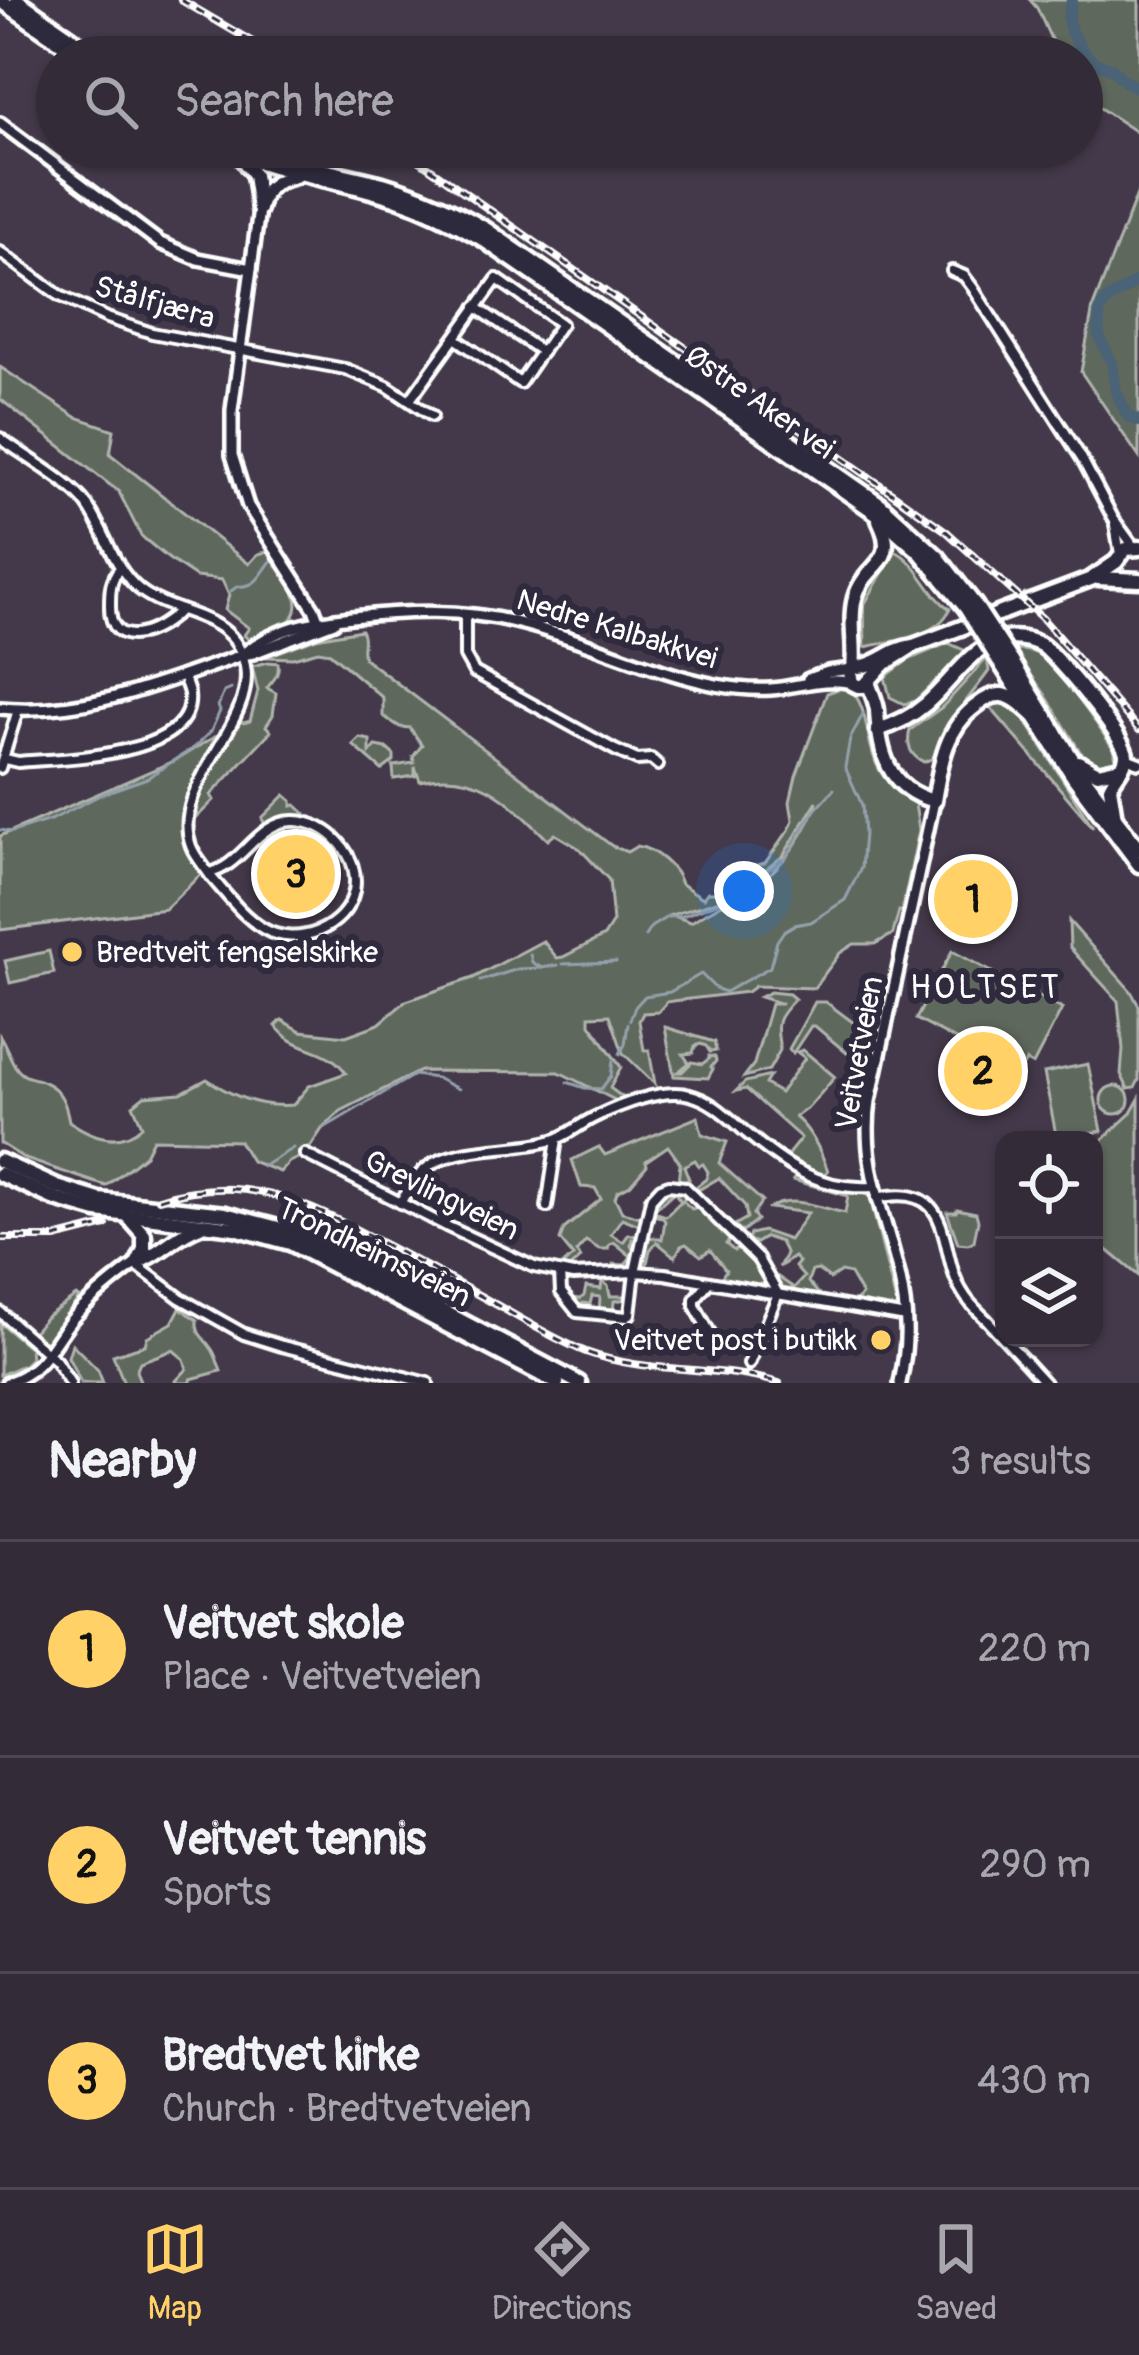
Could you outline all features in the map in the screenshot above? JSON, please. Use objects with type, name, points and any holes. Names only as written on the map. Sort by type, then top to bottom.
[{"type":"highway","points":[[0,0],[52,36]]},
{"type":"highway","points":[[17,0],[69,36]]},
{"type":"highway","points":[[253,168],[259,209]]},
{"type":"highway","name":"Østre Aker vei","points":[[286,168],[396,198],[481,238],[876,513],[970,606]]},
{"type":"highway","name":"Østre Aker vei","points":[[327,168],[406,191],[487,230],[880,504],[938,557],[1139,849]]},
{"type":"highway","points":[[259,209],[271,185],[300,175]]},
{"type":"highway","points":[[876,513],[887,550],[856,596],[853,612],[859,676],[884,760],[902,783],[934,796],[947,743],[971,709],[1000,694],[1034,716]]},
{"type":"highway","name":"Nedre Kalbakkvei","points":[[859,676],[891,651],[1091,579],[1136,547]]},
{"type":"highway","points":[[1118,558],[1118,571],[1124,578]]},
{"type":"highway","name":"Nedre Kalbakkvei","points":[[1091,579],[1139,580]]},
{"type":"highway","points":[[876,723],[898,723],[927,704],[985,647],[1006,639],[1026,639],[1045,648],[1065,668],[1123,742],[1129,763]]},
{"type":"highway","name":"Østre Aker vei","points":[[1006,662],[1034,716],[1085,794],[1139,865]]},
{"type":"highway","points":[[1072,758],[1098,773],[1129,763]]},
{"type":"highway","points":[[1115,818],[1109,788],[1129,763]]},
{"type":"highway","name":"Trondheimsveien","points":[[0,1161],[99,1200],[225,1214],[293,1232],[579,1383]]},
{"type":"highway","name":"Trondheimsveien","points":[[0,1174],[69,1203],[127,1216],[256,1233],[307,1251],[557,1383]]},
{"type":"highway","points":[[127,1216],[144,1235],[137,1263]]},
{"type":"highway","points":[[137,1263],[176,1237],[207,1224]]},
{"type":"street","points":[[0,123],[36,150]]},
{"type":"street","points":[[60,168],[160,243],[197,260],[251,269]]},
{"type":"street","points":[[259,209],[231,422],[234,466],[248,506],[314,609],[314,623]]},
{"type":"street","name":"Stålfjæra","points":[[0,252],[50,290],[107,318],[152,333],[356,372],[432,416]]},
{"type":"street","points":[[952,271],[964,276],[982,301],[1082,459],[1113,518],[1136,547]]},
{"type":"street","points":[[410,400],[496,279],[561,324],[520,383],[455,338]]},
{"type":"street","points":[[476,307],[542,352]]},
{"type":"street","points":[[0,438],[80,497],[120,568],[151,597],[222,626],[242,655],[246,680],[239,710],[194,794],[190,814],[192,847],[208,873],[262,928],[295,938],[309,936],[338,917],[355,889],[353,867],[338,841],[318,827],[293,821],[269,829],[219,870],[208,873]]},
{"type":"street","points":[[1113,518],[1118,558]]},
{"type":"street","points":[[120,568],[112,580],[110,613],[112,627],[119,634],[148,630],[179,611]]},
{"type":"street","name":"Nedre Kalbakkvei","points":[[0,708],[50,709],[95,703],[242,655],[256,644],[314,623],[414,612],[520,623],[718,685],[771,688],[828,671],[859,676]]},
{"type":"street","points":[[465,614],[465,656],[475,672],[591,738],[658,765]]},
{"type":"street","points":[[17,710],[2,764],[125,752],[155,740],[185,716],[189,693],[183,676]]},
{"type":"street","name":"Veitvetveien","points":[[900,1383],[906,1317],[875,1193],[867,1148],[868,1115],[934,796]]},
{"type":"street","points":[[400,1203],[424,1170],[449,1156],[557,1139],[592,1118],[656,1095],[688,1094],[717,1107],[790,1168],[844,1186],[916,1199],[939,1216],[963,1293],[1045,1383]]},
{"type":"street","points":[[547,1207],[557,1139]]},
{"type":"street","name":"Grevlingveien","points":[[305,1154],[534,1267],[560,1274],[635,1272],[906,1317]]},
{"type":"street","points":[[635,1272],[651,1198],[661,1188],[685,1187],[758,1259],[778,1294],[749,1364]]},
{"type":"street","points":[[7,1383],[28,1374],[94,1295],[137,1263],[180,1298],[244,1334],[428,1383]]},
{"type":"street","name":"Grevlingveien","points":[[560,1274],[561,1292],[577,1312],[627,1318],[635,1272]]},
{"type":"street","points":[[709,1282],[695,1306],[713,1338]]},
{"type":"street","points":[[0,1312],[56,1361],[70,1383]]},
{"type":"green space","points":[[1030,0],[1139,0],[1139,134],[1103,110],[1103,36],[1050,36]]},
{"type":"green space","points":[[1139,189],[1139,457],[1081,372],[1093,307]]},
{"type":"green space","points":[[0,367],[76,417],[114,430],[110,454],[249,564],[258,554],[270,551],[295,595],[294,615],[270,632],[248,639],[244,635],[249,628],[225,610],[229,595],[222,580],[196,577],[169,559],[141,536],[119,492],[0,399]]},
{"type":"green space","points":[[895,551],[950,609],[925,632],[865,647],[864,605]]},
{"type":"green space","points":[[361,630],[364,658],[612,846],[627,852],[637,846],[658,855],[681,884],[703,898],[708,892],[718,892],[740,869],[765,863],[789,830],[796,776],[827,693],[847,686],[864,714],[879,769],[915,804],[919,830],[893,934],[875,944],[854,944],[840,953],[814,988],[755,986],[747,992],[667,1002],[658,1012],[643,1013],[639,1021],[655,1084],[623,1053],[610,1015],[590,1016],[590,1024],[621,1067],[610,1088],[622,1097],[621,1103],[559,1072],[420,1071],[341,1111],[305,1155],[280,1172],[251,1161],[239,1141],[153,1139],[145,1155],[106,1186],[25,1159],[0,1143],[0,1036],[18,1070],[50,1085],[59,1093],[69,1121],[96,1135],[115,1138],[133,1132],[142,1126],[133,1105],[144,1096],[181,1093],[207,1079],[248,1100],[293,1105],[309,1086],[346,1073],[330,1058],[284,1035],[276,1026],[282,1020],[301,1031],[346,1036],[379,1024],[406,1001],[473,978],[543,941],[557,958],[563,957],[604,936],[613,922],[609,880],[580,849],[555,834],[548,840],[492,791],[460,779],[420,781],[415,767],[415,776],[394,779],[393,766],[414,763],[422,745],[410,728],[383,716],[383,698],[330,653],[265,657],[316,638]],"holes":[[[817,801],[790,852],[766,878],[691,922],[671,915],[720,900],[750,882],[783,856]]]},
{"type":"green space","points":[[948,643],[966,651],[915,701],[904,704],[890,697],[885,677],[908,660]]},
{"type":"green space","points":[[1012,649],[1034,653],[1049,663],[1100,729],[1115,759],[1108,765],[1095,765],[1081,753]]},
{"type":"green space","points":[[987,658],[989,671],[950,723],[933,758],[919,760],[910,749],[910,730],[942,707]]},
{"type":"green space","points":[[278,663],[276,677],[267,688],[276,693],[266,726],[271,731],[211,795],[214,800],[196,818],[198,798],[238,720],[250,721],[258,691],[252,666]]},
{"type":"green space","points":[[1002,700],[1023,717],[1093,827],[989,706]]},
{"type":"green space","points":[[216,736],[186,803],[187,833],[204,871],[165,909],[0,930],[0,836],[174,761]]},
{"type":"green space","points":[[360,738],[370,740],[370,753],[376,746],[386,748],[394,761],[382,770],[353,745]]},
{"type":"green space","points":[[285,795],[309,817],[265,825],[262,818]]},
{"type":"green space","points":[[1069,921],[1139,1006],[1139,1080],[1135,1088],[1128,1089],[1121,1074],[1118,1001],[1070,948]]},
{"type":"green space","points":[[49,951],[54,973],[10,983],[5,961]]},
{"type":"green space","points":[[952,951],[1062,1009],[1033,1065],[1026,1061],[1019,1073],[916,1019]]},
{"type":"green space","points":[[770,992],[795,999],[778,1022],[780,1050],[769,1070],[744,1077],[754,1064],[771,1004],[782,1004],[760,997]]},
{"type":"green space","points":[[815,1002],[826,1002],[874,1038],[868,1071],[815,1026],[793,1053],[789,1049]]},
{"type":"green space","points":[[665,1027],[714,1042],[716,1051],[701,1044],[693,1053],[683,1054],[689,1063],[678,1072],[692,1062],[702,1064],[709,1056],[715,1057],[708,1078],[674,1076]]},
{"type":"green space","points":[[954,1045],[1020,1081],[1011,1097],[946,1061]]},
{"type":"green space","points":[[803,1050],[835,1077],[795,1117],[822,1156],[828,1171],[821,1177],[785,1158],[801,1138],[746,1089],[736,1091],[745,1082],[770,1076],[765,1084],[780,1093],[805,1058],[797,1052]]},
{"type":"green space","points":[[1088,1064],[1102,1131],[1055,1131],[1044,1073]]},
{"type":"green space","points":[[1115,1086],[1125,1090],[1129,1100],[1125,1110],[1115,1114],[1105,1110],[1101,1100],[1105,1090]]},
{"type":"green space","points":[[1139,1099],[1139,1276],[1103,1246],[1103,1139]]},
{"type":"green space","points":[[698,1117],[702,1134],[727,1142],[719,1163],[762,1201],[753,1214],[757,1220],[743,1232],[733,1226],[747,1218],[745,1206],[719,1178],[692,1190],[708,1172],[695,1160],[684,1166],[689,1179],[678,1182],[680,1163],[668,1146],[646,1161],[615,1198],[622,1212],[641,1217],[639,1225],[622,1218],[611,1234],[623,1242],[629,1234],[639,1237],[632,1239],[631,1246],[637,1250],[629,1268],[612,1270],[613,1264],[625,1265],[631,1256],[614,1242],[608,1249],[599,1249],[586,1241],[576,1252],[581,1258],[567,1270],[559,1269],[573,1256],[560,1240],[564,1229],[601,1199],[595,1188],[581,1187],[572,1160],[599,1147],[605,1155]]},
{"type":"green space","points":[[796,1176],[870,1198],[898,1311],[854,1303],[862,1295],[850,1274],[841,1272],[830,1279],[812,1271],[808,1282],[817,1296],[782,1290],[778,1277],[794,1288],[804,1277],[795,1267],[799,1262],[794,1257],[779,1267],[786,1254],[780,1242],[766,1237],[756,1243],[748,1240],[750,1234],[763,1231],[789,1240],[808,1213],[770,1208],[797,1202],[845,1213],[848,1196],[793,1180]]},
{"type":"green space","points":[[669,1190],[685,1195],[683,1201],[692,1209],[700,1206],[733,1237],[726,1244],[734,1251],[741,1244],[768,1278],[762,1286],[721,1278],[726,1270],[710,1250],[701,1256],[686,1244],[675,1257],[657,1242],[646,1268],[642,1262],[648,1237],[662,1239],[665,1221],[652,1215],[648,1233],[651,1211],[666,1216],[681,1201],[674,1192],[653,1206]]},
{"type":"green space","points":[[947,1212],[976,1213],[974,1241],[968,1244],[958,1243]]},
{"type":"green space","points":[[602,1281],[610,1296],[629,1296],[614,1301],[613,1313],[599,1314],[600,1297],[592,1296],[590,1304],[576,1309],[567,1297],[580,1299],[586,1287],[601,1289]]},
{"type":"green space","points":[[79,1298],[48,1340],[31,1334],[46,1317]]},
{"type":"green space","points":[[180,1308],[197,1320],[221,1371],[191,1379],[191,1383],[174,1383],[187,1369],[173,1350],[140,1362],[136,1371],[141,1383],[124,1383],[113,1355],[145,1345],[147,1337],[172,1323]]},
{"type":"green space","points":[[0,1323],[30,1348],[31,1358],[0,1375]]},
{"type":"green space","points":[[72,1344],[98,1370],[103,1383],[81,1383],[68,1357]]},
{"type":"waterway","points":[[1072,0],[1068,19],[1074,36]]},
{"type":"waterway","points":[[1103,66],[1139,88]]},
{"type":"waterway","points":[[1139,280],[1104,302],[1099,314],[1099,336],[1112,363],[1116,392],[1128,416],[1139,421]]},
{"type":"waterway","points":[[231,591],[255,582],[273,559]]},
{"type":"waterway","points":[[0,830],[12,832],[53,819],[147,778],[211,731],[224,692],[231,689]]},
{"type":"waterway","points":[[630,1020],[645,996],[670,992],[701,974],[725,992],[770,967],[784,931],[811,922],[845,900],[861,868],[862,805],[845,767],[850,739],[863,714]]},
{"type":"waterway","points":[[645,936],[667,917],[725,900],[786,858],[814,811],[834,789]]},
{"type":"waterway","points":[[530,954],[532,962],[542,968],[558,965]]},
{"type":"waterway","points":[[563,964],[616,962]]},
{"type":"waterway","points":[[480,981],[518,969],[542,968]]},
{"type":"waterway","points":[[620,1054],[628,1024]]},
{"type":"waterway","points":[[567,1082],[601,1089],[611,1076],[613,1061]]},
{"type":"waterway","points":[[324,1128],[414,1075],[436,1078],[458,1089]]},
{"type":"waterway","points":[[262,1167],[293,1148]]},
{"type":"railway","points":[[181,0],[242,36]]},
{"type":"railway","points":[[430,168],[946,531],[1043,619],[1139,730]]},
{"type":"railway","points":[[159,1199],[219,1189],[274,1195],[352,1228],[586,1352],[633,1364],[731,1373],[779,1383]]},
{"type":"railway","points":[[0,1238],[55,1238],[106,1225]]},
{"type":"place","name":"Bredtvet kirke","points":[[296,874]]},
{"type":"place","name":"Veitvet skole","points":[[973,899]]},
{"type":"place","name":"Bredtveit fengselskirke","points":[[72,952]]},
{"type":"place","name":"Veitvet tennis","points":[[983,1071]]},
{"type":"place","name":"Veitvet post i butikk","points":[[881,1340]]},
{"type":"district","name":"HOLTSET","points":[[986,986]]}]
